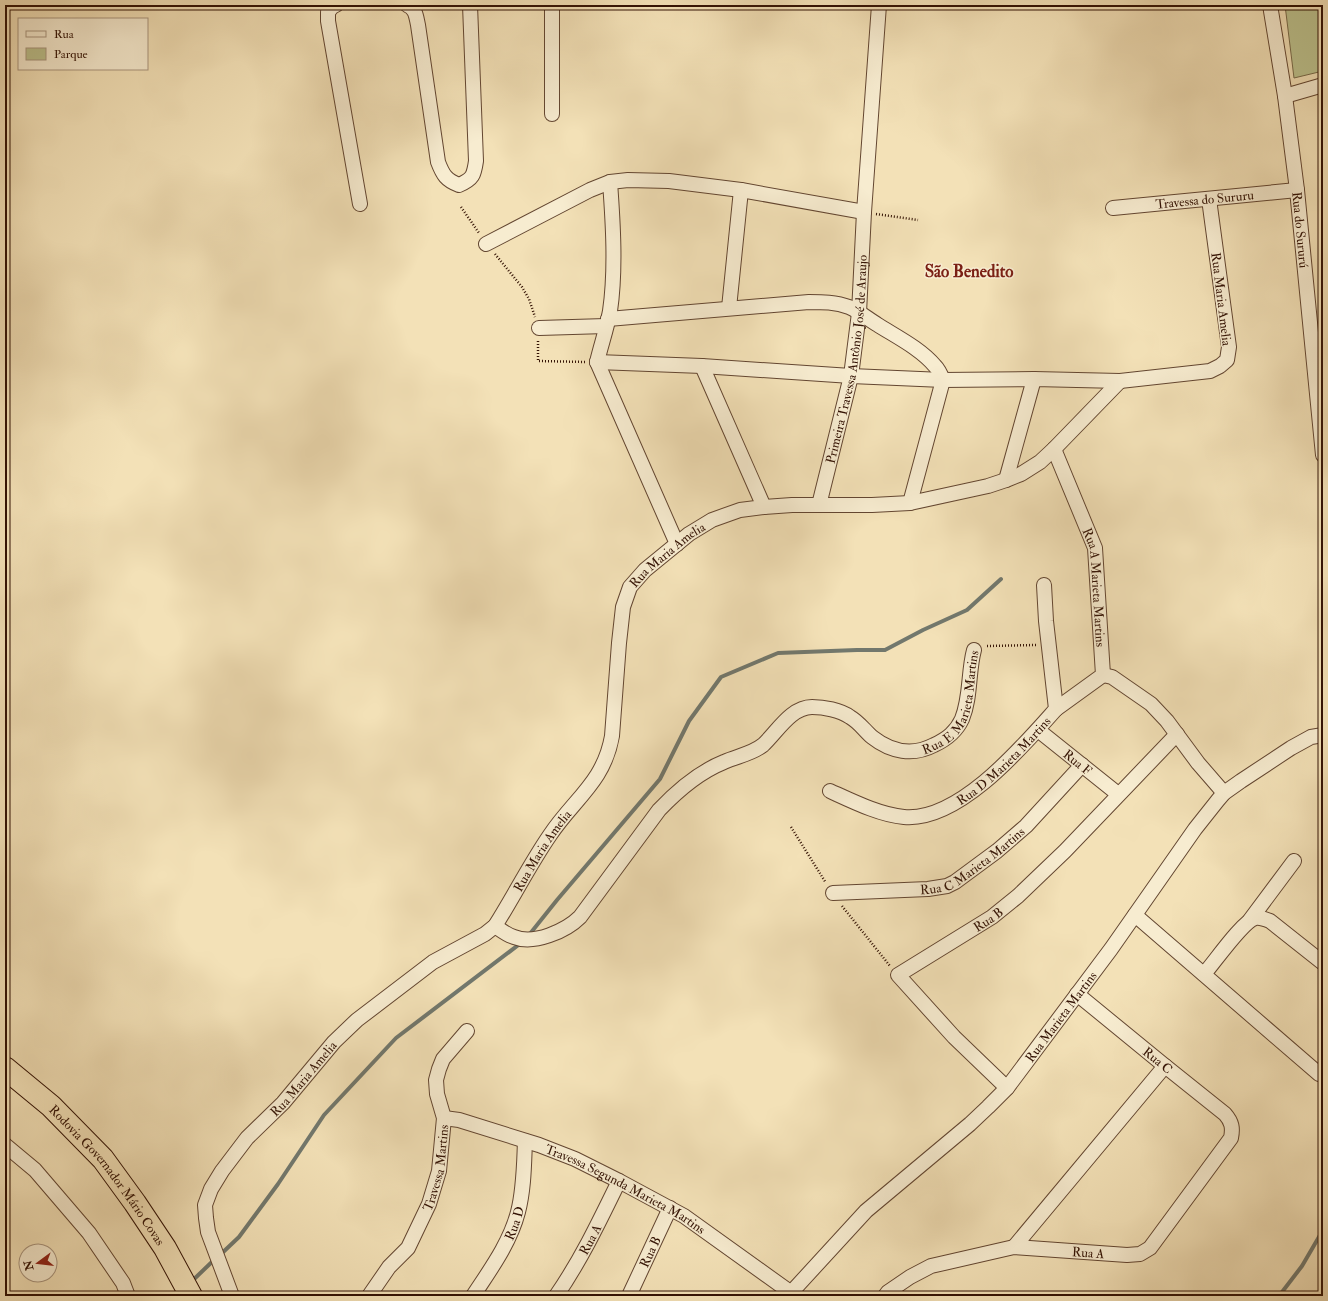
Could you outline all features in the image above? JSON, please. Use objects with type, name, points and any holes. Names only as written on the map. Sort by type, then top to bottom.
[{"type":"highway","name":"Rodovia Governador Mário Covas","points":[[5,1068],[51,1106],[103,1159],[135,1202],[164,1248],[191,1296]]},
{"type":"street","points":[[336,5],[333,6],[328,12],[328,21],[360,204]]},
{"type":"street","points":[[407,5],[412,8],[415,13],[418,25],[438,162],[443,174],[449,181],[459,184],[469,180],[474,172],[476,162],[470,5]]},
{"type":"street","points":[[552,5],[552,114]]},
{"type":"street","name":"Primeira Travessa Antônio José de Araujo","points":[[819,505],[851,376],[859,313],[864,212],[879,5]]},
{"type":"street","name":"Rua do Sururú","points":[[1270,5],[1285,96],[1297,190],[1323,455]]},
{"type":"street","points":[[1285,96],[1323,85]]},
{"type":"street","points":[[486,244],[584,193],[610,182],[646,180],[741,190],[864,212]]},
{"type":"street","points":[[610,182],[612,255],[611,300],[597,362],[677,544]]},
{"type":"street","points":[[729,308],[741,190]]},
{"type":"street","name":"Travessa do Sururu","points":[[1113,208],[1297,190]]},
{"type":"street","name":"Rua Maria Amelia","points":[[597,362],[702,366],[851,376],[943,380],[1034,379],[1120,381],[1210,371],[1220,366],[1227,360],[1229,346],[1209,199]]},
{"type":"street","points":[[539,328],[729,308],[822,302],[838,304],[849,308],[907,343],[930,360],[940,372],[943,380],[910,504]]},
{"type":"street","points":[[702,366],[764,507]]},
{"type":"street","points":[[1006,480],[1034,379]]},
{"type":"street","name":"Rua Maria Amelia","points":[[232,1296],[208,1232],[205,1205],[211,1189],[222,1171],[248,1138],[283,1102],[334,1042],[357,1020],[433,962],[485,934],[495,926],[550,834],[594,781],[601,768],[609,749],[612,736],[623,607],[630,587],[645,570],[689,534],[712,520],[740,510],[764,507],[819,505],[910,504],[961,493],[1006,480],[1021,474],[1040,462],[1120,381]]},
{"type":"street","name":"Rua A Marieta Martins","points":[[1054,449],[1095,548],[1103,675]]},
{"type":"street","name":"Rua D Marieta Martins","points":[[830,791],[865,806],[904,817],[929,814],[949,807],[980,785],[1004,764],[1038,730],[1056,709],[1048,646],[1044,585]]},
{"type":"street","name":"Rua E Marieta Martins","points":[[495,926],[514,938],[534,939],[561,931],[573,924],[580,917],[659,810],[674,794],[696,777],[712,768],[752,751],[762,745],[790,717],[804,708],[813,707],[834,710],[849,716],[884,746],[910,752],[926,750],[941,742],[955,731],[962,718],[968,695],[974,650]]},
{"type":"street","points":[[1056,709],[1103,675],[1112,677],[1144,698],[1160,713],[1198,763],[1224,793]]},
{"type":"street","name":"Rua F","points":[[1038,730],[1118,794]]},
{"type":"street","name":"Rua B","points":[[1007,1088],[967,1050],[898,975],[992,917],[1018,896],[1065,851],[1177,734]]},
{"type":"street","name":"Rua Marieta Martins","points":[[789,1294],[866,1212],[970,1124],[1007,1088],[1135,915],[1195,829],[1224,793],[1262,766],[1291,748],[1311,737],[1323,735]]},
{"type":"street","name":"Rua C Marieta Martins","points":[[833,893],[928,889],[947,886],[955,882],[1026,826],[1082,764]]},
{"type":"street","points":[[1204,974],[1244,925],[1250,920],[1294,861]]},
{"type":"street","points":[[1135,915],[1319,1074],[1323,1075]]},
{"type":"street","points":[[1250,920],[1262,918],[1270,921],[1323,963]]},
{"type":"street","name":"Rua C","points":[[1077,994],[1225,1114],[1231,1121],[1233,1129]]},
{"type":"street","name":"Travessa Martins","points":[[369,1296],[389,1267],[408,1248],[429,1204],[439,1171],[444,1118],[437,1094],[436,1080],[443,1059],[467,1031]]},
{"type":"street","points":[[1014,1247],[1165,1066]]},
{"type":"street","name":"Travessa Segunda Marieta Martins","points":[[444,1118],[459,1120],[525,1141],[575,1160],[619,1181],[684,1216],[789,1294]]},
{"type":"street","name":"Rua A","points":[[886,1294],[910,1277],[931,1266],[1014,1247],[1127,1255],[1140,1254],[1150,1248],[1231,1138],[1233,1129]]},
{"type":"street","name":"Rua D","points":[[473,1296],[504,1246],[518,1212],[521,1199],[525,1141]]},
{"type":"street","points":[[5,1145],[35,1170],[89,1233],[123,1284],[128,1296]]},
{"type":"street","name":"Rua A","points":[[556,1296],[567,1280],[619,1181]]},
{"type":"street","name":"Rua B","points":[[629,1296],[670,1208]]},
{"type":"path","points":[[461,207],[486,244],[522,287],[529,299],[539,328],[538,361],[597,362]]},
{"type":"path","points":[[864,212],[918,220]]},
{"type":"path","name":"Rua E Marieta Martins","points":[[974,650],[981,647],[994,645],[1048,646]]},
{"type":"green space","points":[[1285,5],[1317,5],[1323,7],[1323,71],[1294,78]]},
{"type":"waterway","points":[[529,935],[660,779],[689,721],[721,677],[778,653],[885,650],[923,630],[967,610],[1001,579]]},
{"type":"waterway","points":[[220,1255],[239,1237],[278,1184],[324,1115],[396,1038],[521,943]]},
{"type":"waterway","points":[[1279,1296],[1302,1266],[1323,1230]]},
{"type":"waterway","points":[[191,1282],[215,1259]]},
{"type":"district","name":"São Benedito","points":[[969,271]]}]
